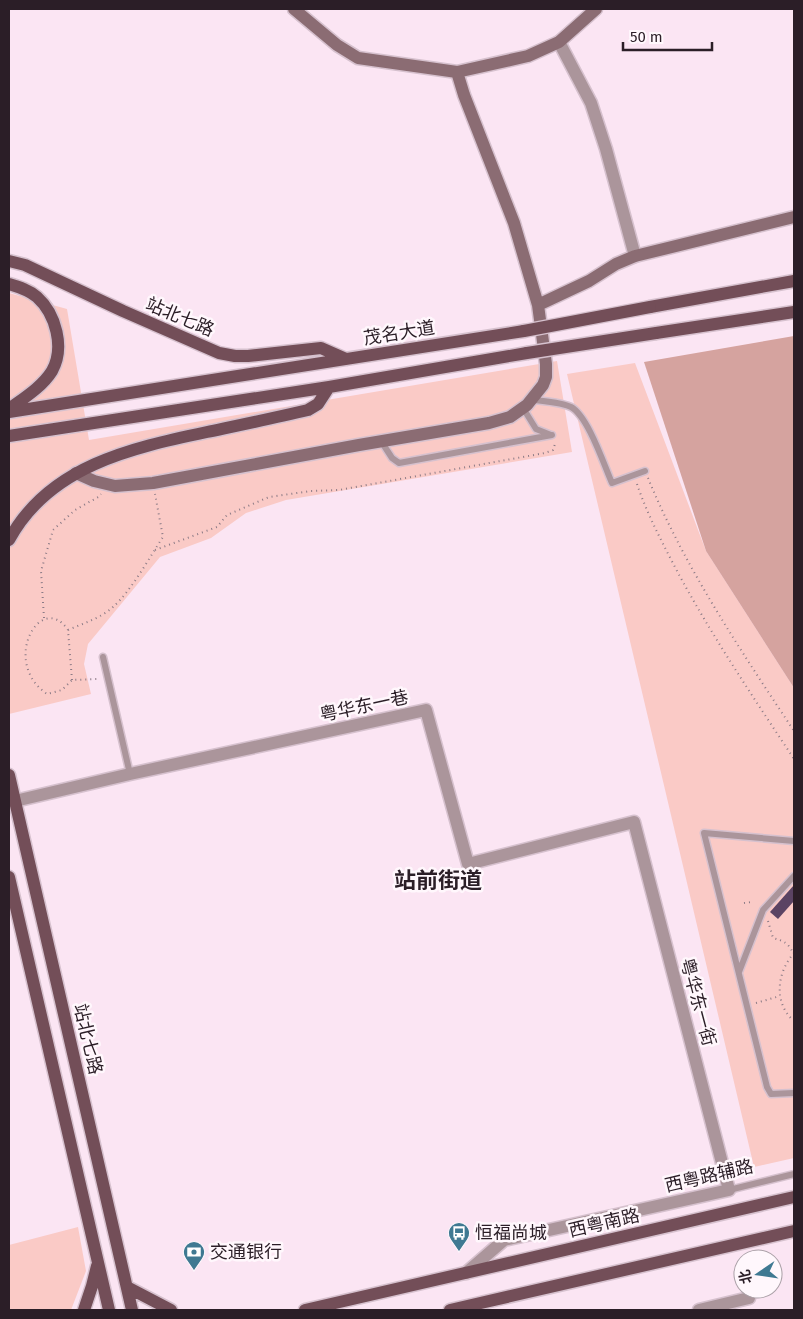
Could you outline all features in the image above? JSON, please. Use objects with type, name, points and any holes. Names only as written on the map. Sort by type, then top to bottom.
[{"type":"main road","name":"站北七路","points":[[9,261],[25,265],[123,311],[219,352],[235,356],[248,356],[321,348],[346,359]]},
{"type":"main road","name":"茂名大道","points":[[9,410],[524,331],[794,281]]},
{"type":"main road","points":[[9,284],[27,290],[42,302],[53,323],[58,342],[56,360],[46,378],[35,390],[9,410]]},
{"type":"main road","points":[[9,436],[329,387],[527,353],[794,312]]},
{"type":"main road","points":[[9,540],[25,516],[46,495],[66,479],[100,461],[163,442],[308,410],[318,404],[329,387]]},
{"type":"main road","name":"站北七路","points":[[9,775],[132,1310]]},
{"type":"main road","points":[[9,877],[109,1310]]},
{"type":"main road","points":[[14,898],[36,893]]},
{"type":"main road","points":[[57,1085],[79,1080]]},
{"type":"main road","name":"西粤南路","points":[[305,1310],[359,1304],[466,1273],[794,1197]]},
{"type":"main road","points":[[450,1310],[465,1309],[794,1231]]},
{"type":"main road","points":[[84,1310],[98,1263]]},
{"type":"main road","points":[[127,1287],[171,1310]]},
{"type":"street","points":[[294,9],[337,45],[358,58],[457,72],[528,56],[559,42],[596,9]]},
{"type":"street","points":[[559,42],[591,103],[606,149],[634,256]]},
{"type":"street","points":[[76,473],[115,486],[153,483],[490,423],[504,420],[527,404],[543,385],[546,377],[538,305],[514,223],[464,95],[457,72]]},
{"type":"street","points":[[538,305],[589,281],[616,264],[634,256],[794,217]]},
{"type":"street","name":"粤华东一巷","points":[[15,801],[130,774],[426,710],[468,864],[634,822]]},
{"type":"street","name":"粤华东一街","points":[[634,822],[729,1190]]},
{"type":"street","name":"西粤路辅路","points":[[466,1273],[504,1240],[729,1190]]},
{"type":"street","points":[[699,1310],[745,1299]]},
{"type":"lane","points":[[552,435],[536,429],[527,404],[556,402],[573,408],[587,425],[595,440],[612,483],[645,471]]},
{"type":"lane","points":[[381,441],[392,458],[399,463],[552,435]]},
{"type":"lane","points":[[103,657],[130,774]]},
{"type":"lane","points":[[794,841],[704,833],[766,1087],[771,1094],[794,1093]]},
{"type":"lane","points":[[739,973],[763,910],[794,876]]},
{"type":"lane","name":"西粤路辅路","points":[[729,1190],[794,1174]]},
{"type":"path","points":[[154,550],[217,527],[227,515],[269,497],[311,491],[355,488],[545,454],[553,450],[556,442],[552,435]]},
{"type":"path","points":[[645,471],[662,512],[716,609],[794,731]]},
{"type":"path","points":[[634,474],[644,507],[695,604],[794,759]]},
{"type":"path","points":[[44,618],[41,571],[53,530],[76,510],[100,496],[102,483]]},
{"type":"path","points":[[68,630],[99,617],[114,606],[136,578],[163,537],[164,533],[153,483]]},
{"type":"path","points":[[29,630],[34,623],[44,618],[64,624],[68,630],[72,680]]},
{"type":"path","points":[[30,682],[47,694],[62,690],[72,680],[108,679]]},
{"type":"path","points":[[744,903],[752,902]]},
{"type":"path","points":[[763,910],[770,924],[773,938],[790,945],[794,953],[786,962],[781,973],[779,985],[784,1008],[794,1021]]},
{"type":"path","points":[[746,1006],[780,996]]},
{"type":"shaded area","points":[[9,293],[67,309],[89,440],[557,361],[572,452],[286,500],[246,513],[211,538],[160,557],[88,644],[84,664],[91,694],[9,714]]},
{"type":"shaded area","points":[[794,336],[794,688],[706,551],[644,362]]},
{"type":"shaded area","points":[[635,363],[706,551],[794,688],[794,1158],[754,1167],[567,374]]},
{"type":"shaded area","points":[[78,1227],[86,1271],[71,1310],[9,1310],[9,1245]]},
{"type":"building","points":[[794,885],[794,901],[778,919],[770,912]]},
{"type":"place","name":"恒福尚城","points":[[459,1252]]},
{"type":"place","name":"交通银行","points":[[194,1271]]},
{"type":"district","name":"站前街道","points":[[438,880]]}]
